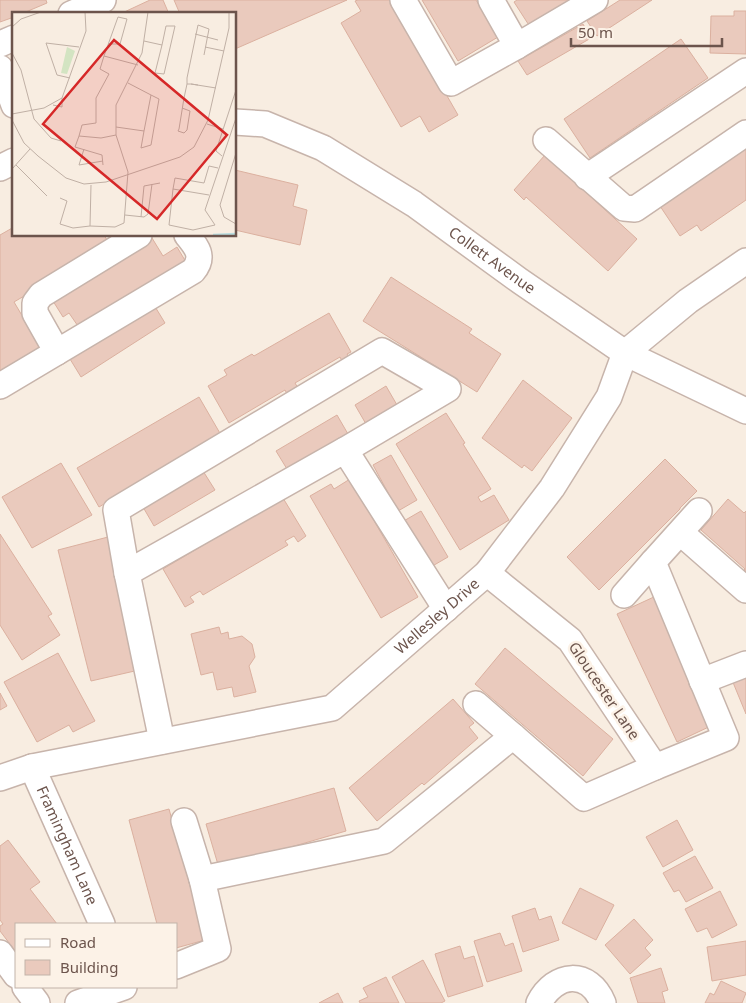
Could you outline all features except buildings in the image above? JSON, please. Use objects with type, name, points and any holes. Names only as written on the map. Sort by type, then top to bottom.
[{"type":"street","points":[[76,12],[103,0]]},
{"type":"street","points":[[403,0],[451,84],[596,0]]},
{"type":"street","points":[[491,0],[517,46]]},
{"type":"street","points":[[0,44],[12,39]]},
{"type":"street","points":[[0,68],[12,99]]},
{"type":"street","points":[[587,177],[746,71]]},
{"type":"street","name":"Collett Avenue","points":[[236,122],[265,124],[323,148],[414,204],[520,281],[626,353],[746,411]]},
{"type":"street","points":[[546,140],[624,208],[635,209],[746,133]]},
{"type":"street","points":[[0,168],[12,162]]},
{"type":"street","points":[[57,352],[35,313],[35,303],[41,295],[137,236]]},
{"type":"street","points":[[0,386],[193,271],[199,265],[199,254],[188,236]]},
{"type":"street","name":"Wellesley Drive","points":[[0,778],[32,768],[332,708],[487,573],[552,488],[609,397],[626,353],[688,301],[746,261]]},
{"type":"street","points":[[127,573],[345,450],[448,389],[382,351],[116,510],[127,573],[162,741]]},
{"type":"street","points":[[345,450],[446,609]]},
{"type":"street","points":[[624,595],[699,511]]},
{"type":"street","points":[[681,532],[746,590]]},
{"type":"street","points":[[476,704],[584,798],[726,738],[653,562]]},
{"type":"street","name":"Gloucester Lane","points":[[487,573],[570,640],[655,767]]},
{"type":"street","points":[[702,681],[746,664]]},
{"type":"street","points":[[202,879],[384,841],[513,736]]},
{"type":"street","name":"Framingham Lane","points":[[32,768],[102,923]]},
{"type":"street","points":[[178,965],[218,949],[202,879],[184,821]]},
{"type":"street","points":[[0,953],[15,974]]},
{"type":"street","points":[[539,1003],[545,993],[556,984],[569,978],[591,984],[600,995],[603,1003]]},
{"type":"street","points":[[26,988],[37,1003]]},
{"type":"street","points":[[78,1003],[121,988]]}]
